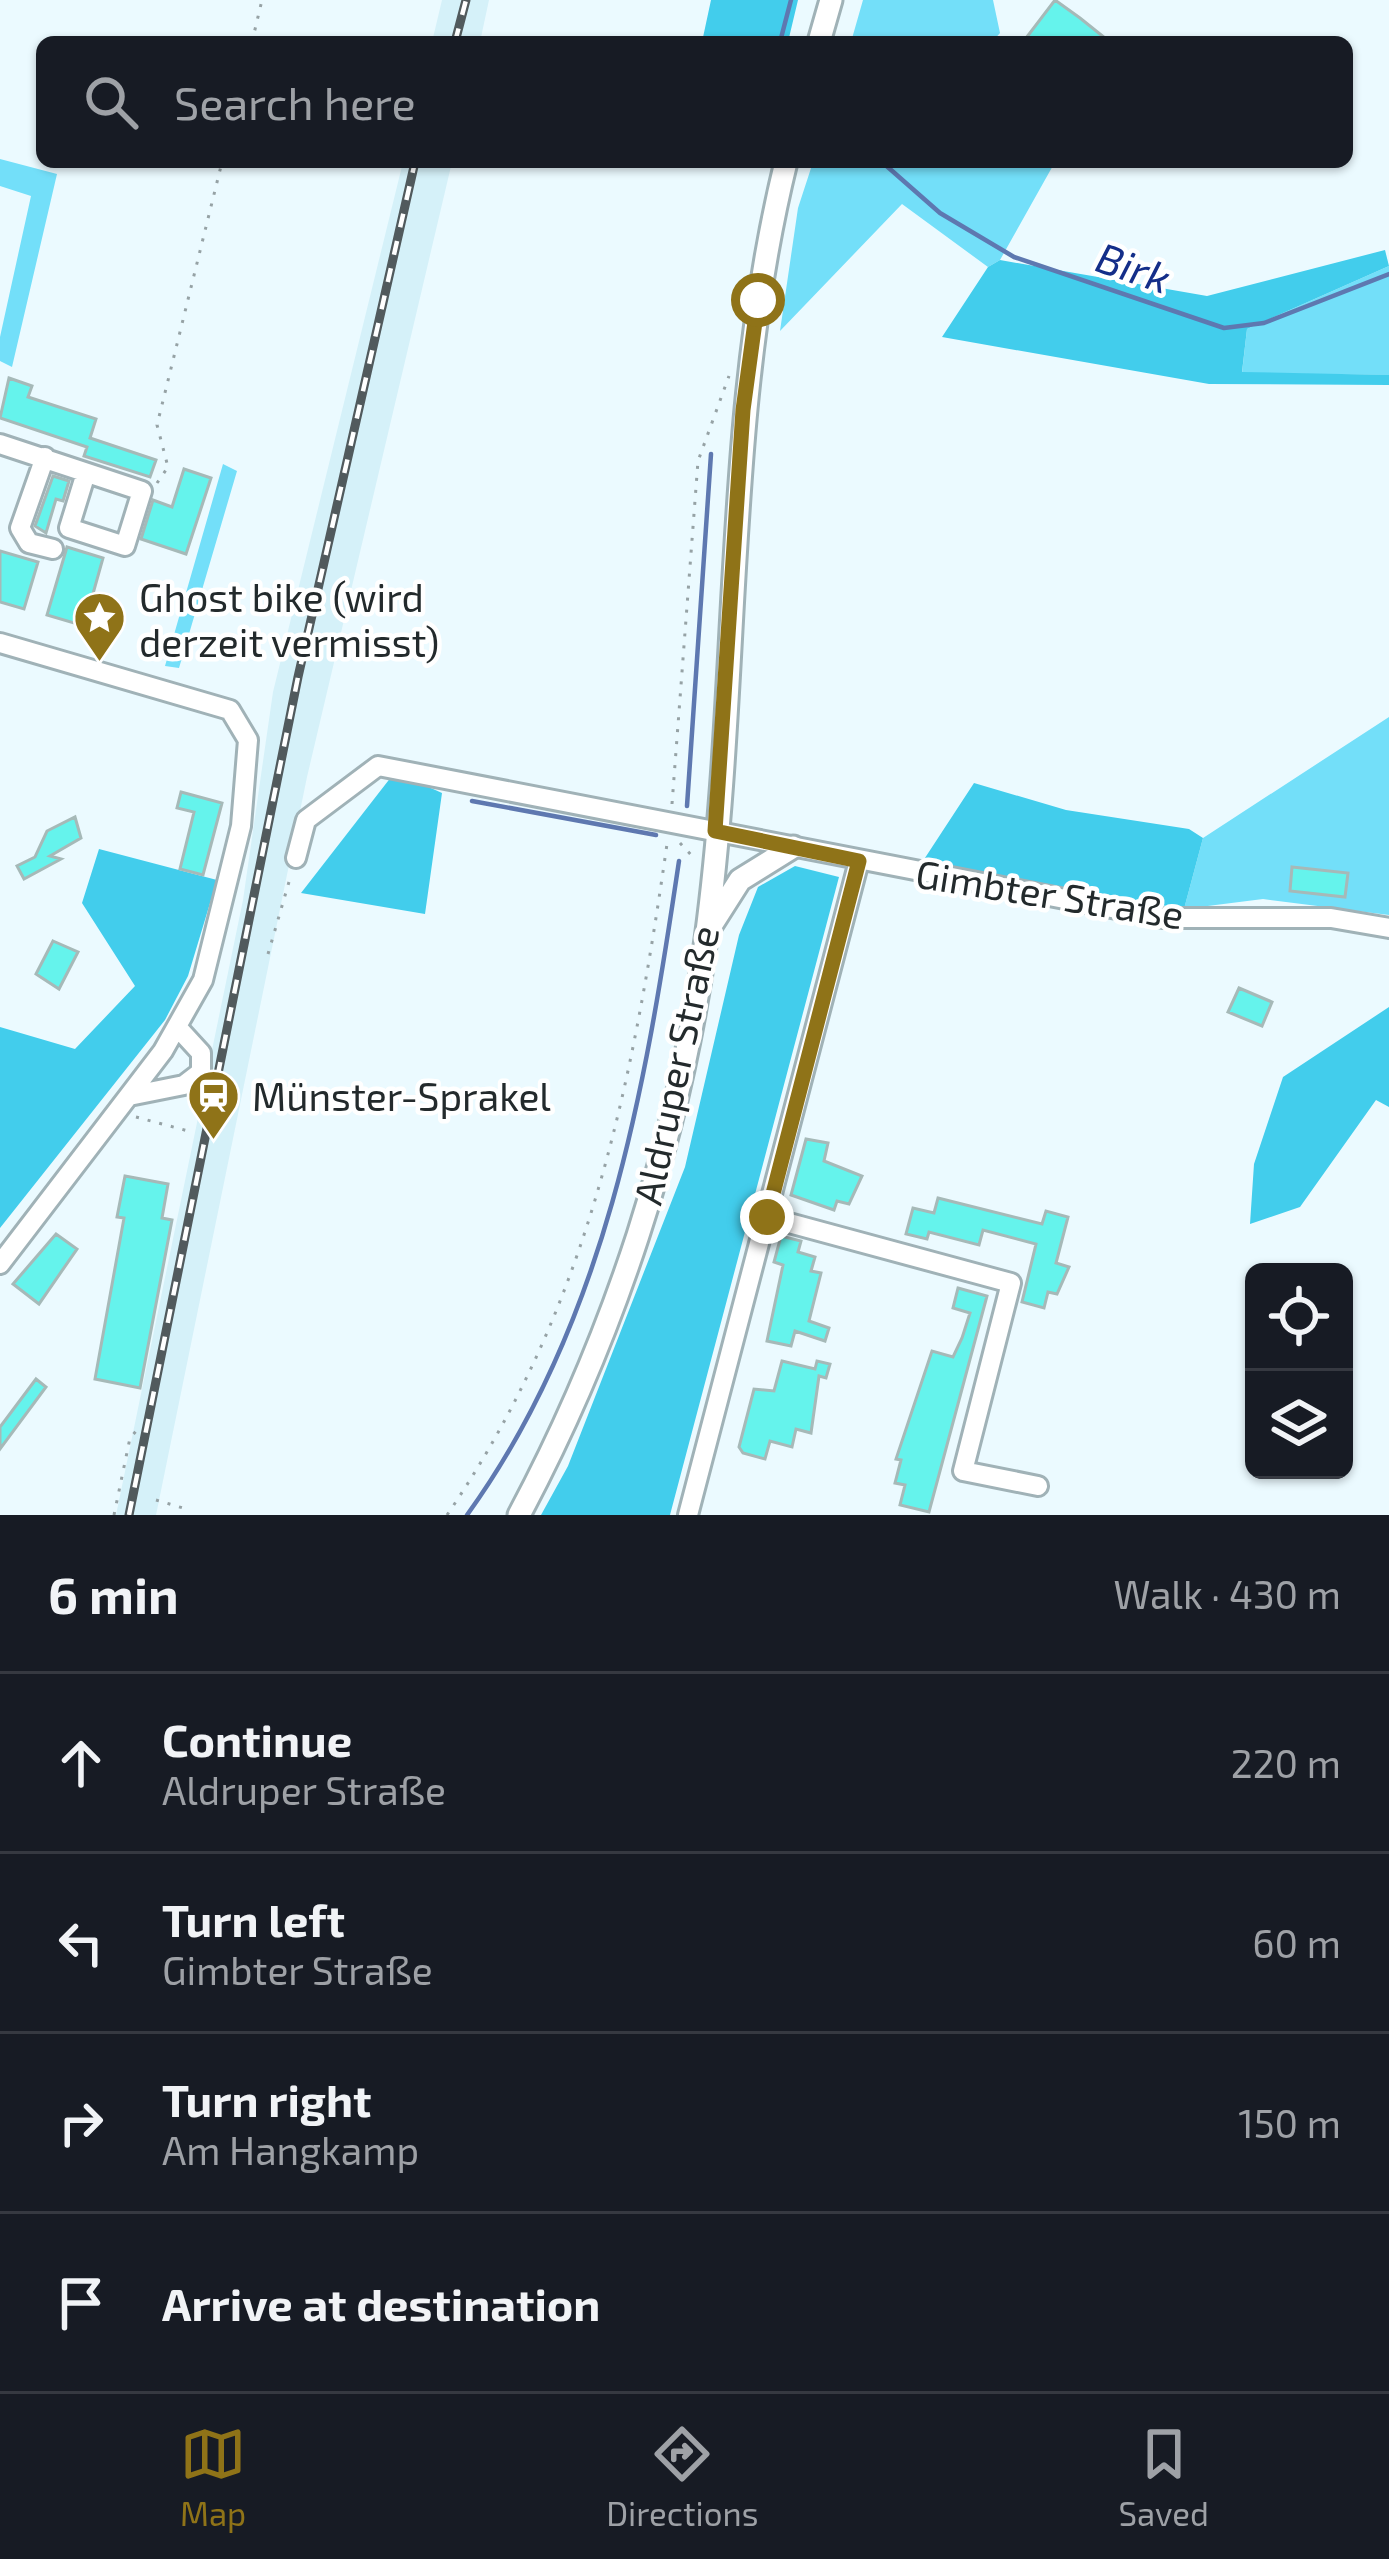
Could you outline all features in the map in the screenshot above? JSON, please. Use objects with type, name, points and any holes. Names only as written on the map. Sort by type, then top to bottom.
[{"type":"main road","points":[[821,36],[831,0]]},
{"type":"main road","name":"Aldruper Straße","points":[[519,1515],[579,1389],[633,1247],[674,1112],[706,935],[743,410],[758,300],[785,168]]},
{"type":"main road","points":[[706,935],[740,880],[793,847]]},
{"type":"street","points":[[0,444],[142,491],[125,546],[69,528],[86,473]]},
{"type":"street","points":[[45,457],[20,528],[29,543],[53,549]]},
{"type":"street","points":[[0,643],[230,710],[248,740],[241,826],[211,956],[179,1029],[0,1264]]},
{"type":"street","name":"Gimbter Straße","points":[[296,858],[305,820],[378,766],[1163,918],[1331,918],[1389,928]]},
{"type":"street","points":[[688,1515],[859,861]]},
{"type":"street","points":[[123,1104],[184,1085],[201,1072],[201,1053],[179,1029]]},
{"type":"street","points":[[767,1217],[1011,1282],[963,1471],[1038,1486]]},
{"type":"path","points":[[253,36],[262,0]]},
{"type":"path","points":[[142,491],[161,480],[167,467],[157,425],[221,168]]},
{"type":"path","points":[[447,1515],[484,1461],[538,1360],[603,1186],[645,994],[670,823],[698,461],[730,374]]},
{"type":"path","points":[[268,954],[296,858]]},
{"type":"path","points":[[123,1104],[192,1132]]},
{"type":"path","points":[[114,1515],[130,1438],[137,1430]]},
{"type":"path","points":[[156,1500],[183,1508],[182,1515]]},
{"type":"shaded area","points":[[442,0],[489,0],[481,36],[433,36]]},
{"type":"shaded area","points":[[711,0],[798,0],[789,36],[703,36]]},
{"type":"shaded area","points":[[863,0],[993,0],[1000,33],[997,36],[853,36]]},
{"type":"shaded area","points":[[0,159],[57,174],[12,367],[0,361],[0,337],[31,196],[0,186]]},
{"type":"shaded area","points":[[402,168],[451,168],[307,777],[156,1515],[116,1515],[243,900],[273,692]]},
{"type":"shaded area","points":[[811,168],[1052,168],[1000,260],[988,267],[902,204],[780,331],[798,208]]},
{"type":"shaded area","points":[[1385,250],[1389,266],[1247,329],[1242,372],[1389,375],[1389,385],[1209,384],[942,337],[988,267],[1000,260],[1207,296]]},
{"type":"shaded area","points":[[1389,266],[1389,375],[1242,373],[1247,329]]},
{"type":"shaded area","points":[[223,464],[237,471],[179,668],[165,666]]},
{"type":"shaded area","points":[[1389,717],[1389,915],[1263,899],[1184,909],[1203,838]]},
{"type":"shaded area","points":[[395,772],[442,793],[425,914],[301,893]]},
{"type":"shaded area","points":[[974,783],[1066,810],[1189,829],[1203,838],[1184,909],[921,864]]},
{"type":"shaded area","points":[[99,849],[217,880],[188,976],[165,1020],[0,1228],[0,1027],[75,1049],[135,986],[82,903]]},
{"type":"shaded area","points":[[795,866],[839,877],[670,1515],[541,1515],[568,1466],[685,1167],[739,935],[758,887]]},
{"type":"shaded area","points":[[1389,1007],[1389,1107],[1376,1100],[1300,1207],[1250,1224],[1254,1164],[1283,1077]]},
{"type":"building","points":[[1055,0],[1102,36],[1028,36]]},
{"type":"building","points":[[9,378],[32,386],[28,397],[96,419],[90,438],[156,460],[150,477],[84,456],[87,447],[0,418]]},
{"type":"building","points":[[184,469],[211,478],[186,554],[141,539],[153,500],[172,507]]},
{"type":"building","points":[[53,476],[69,481],[63,501],[56,499],[46,533],[35,526]]},
{"type":"building","points":[[67,547],[103,558],[84,626],[47,615]]},
{"type":"building","points":[[0,551],[38,562],[24,609],[0,602]]},
{"type":"building","points":[[181,792],[222,803],[203,875],[180,869],[194,812],[177,808]]},
{"type":"building","points":[[75,817],[81,838],[50,856],[61,859],[24,879],[17,866],[35,857],[47,831]]},
{"type":"building","points":[[1292,867],[1348,873],[1345,897],[1290,891]]},
{"type":"building","points":[[53,941],[78,952],[59,989],[36,974]]},
{"type":"building","points":[[1239,988],[1272,1002],[1262,1026],[1228,1012]]},
{"type":"building","points":[[806,1139],[828,1143],[824,1161],[862,1176],[849,1204],[837,1201],[834,1210],[791,1195]]},
{"type":"building","points":[[125,1176],[168,1184],[162,1218],[172,1220],[140,1388],[95,1379],[124,1218],[117,1217]]},
{"type":"building","points":[[938,1198],[1042,1224],[1046,1211],[1068,1217],[1056,1263],[1069,1267],[1057,1294],[1048,1292],[1044,1308],[1022,1302],[1036,1244],[983,1230],[979,1245],[929,1232],[927,1239],[906,1234],[913,1208],[934,1213]]},
{"type":"building","points":[[56,1234],[77,1249],[39,1304],[13,1284]]},
{"type":"building","points":[[781,1236],[801,1241],[798,1252],[815,1257],[811,1271],[821,1273],[809,1321],[829,1328],[825,1341],[795,1331],[791,1346],[767,1341],[783,1265],[774,1262]]},
{"type":"building","points":[[958,1288],[987,1296],[929,1512],[900,1505],[905,1485],[895,1483],[901,1460],[896,1459],[932,1351],[953,1357],[962,1338],[970,1313],[953,1308]]},
{"type":"building","points":[[782,1361],[815,1369],[817,1361],[830,1364],[826,1378],[819,1376],[811,1433],[796,1429],[792,1447],[770,1441],[765,1459],[743,1453],[739,1447],[754,1389],[774,1391]]},
{"type":"building","points":[[36,1379],[46,1387],[0,1449],[0,1427]]},
{"type":"waterway","name":"Birk","points":[[782,36],[791,0]]},
{"type":"waterway","name":"Birk","points":[[889,168],[940,213],[1014,257],[1224,328],[1264,323],[1389,274]]},
{"type":"waterway","points":[[687,806],[711,454]]},
{"type":"waterway","points":[[472,801],[656,835]]},
{"type":"waterway","points":[[467,1515],[515,1441],[554,1364],[586,1284],[634,1118],[679,861]]},
{"type":"railway","points":[[457,36],[466,0]]},
{"type":"railway","points":[[129,1515],[298,677],[414,168]]},
{"type":"place","name":"Ghost bike (wird derzeit vermisst)","points":[[100,664]]},
{"type":"place","name":"Münster-Sprakel","points":[[213,1141]]},
{"type":"route","points":[[758,300],[743,410],[715,831],[859,861],[767,1217]]}]
